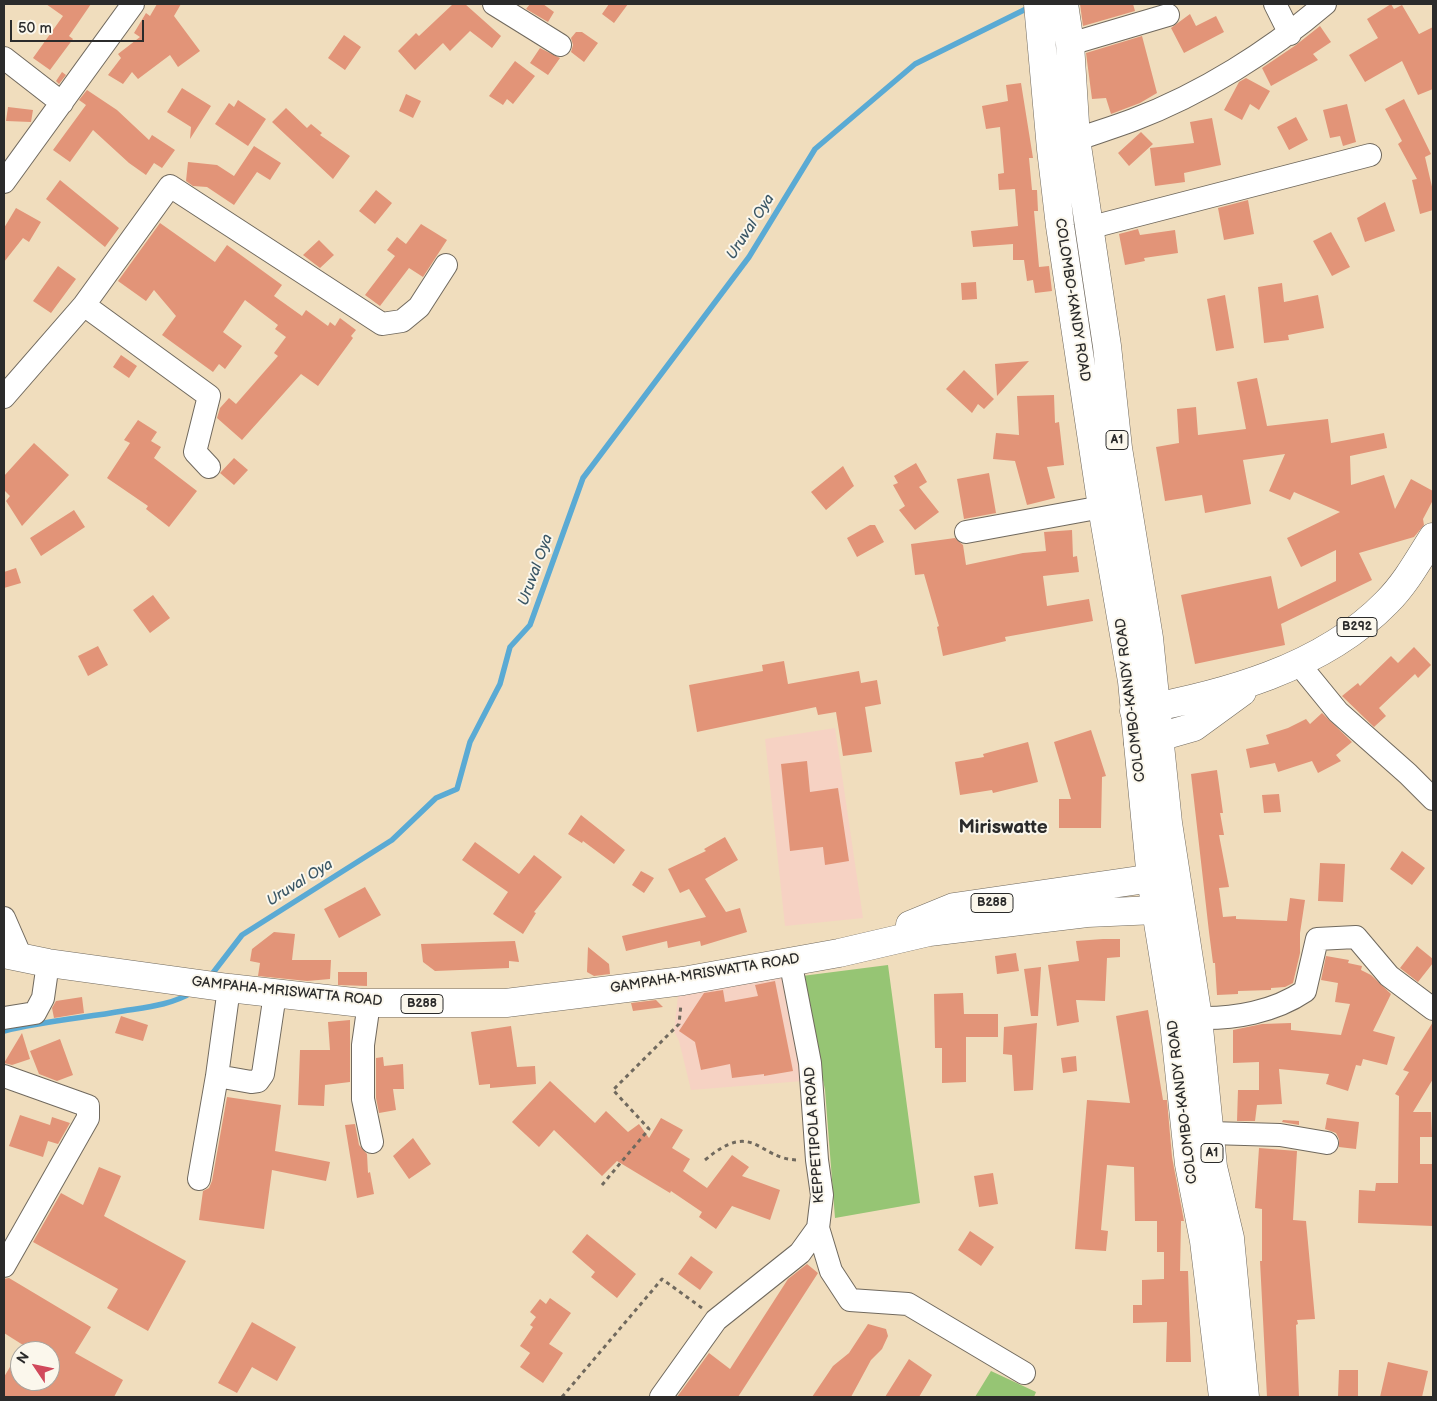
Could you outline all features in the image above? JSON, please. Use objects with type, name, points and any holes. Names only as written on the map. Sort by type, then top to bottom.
[{"type":"main road","name":"COLOMBO-KANDY ROAD","points":[[1038,4],[1050,149],[1102,507],[1132,682],[1145,709]]},
{"type":"main road","name":"COLOMBO-KANDY ROAD","points":[[1064,4],[1070,44],[1076,139],[1107,346],[1119,458],[1145,609],[1145,709],[1168,909],[1174,1022],[1189,1164],[1217,1240],[1245,1397]]},
{"type":"main road","name":"B292","points":[[1145,709],[1253,683],[1298,663],[1343,637],[1386,604],[1404,582],[1433,537]]},
{"type":"main road","name":"B292","points":[[1148,741],[1194,726],[1253,683]]},
{"type":"main road","name":"GAMPAHA-MRISWATTA ROAD","points":[[839,953],[954,907],[1163,877]]},
{"type":"main road","name":"COLOMBO-KANDY ROAD","points":[[1168,909],[1198,1018],[1213,1167],[1223,1397]]},
{"type":"main road","name":"GAMPAHA-MRISWATTA ROAD","points":[[12,955],[48,963],[275,994],[369,1003],[506,1003],[683,981],[790,960],[839,953],[929,932],[1087,913],[1168,909]]},
{"type":"street","points":[[4,182],[133,4]]},
{"type":"street","points":[[494,4],[560,44]]},
{"type":"street","points":[[1275,4],[1290,34]]},
{"type":"street","points":[[1050,149],[1134,119],[1214,82],[1290,34],[1326,4]]},
{"type":"street","points":[[1070,44],[1168,15]]},
{"type":"street","points":[[4,58],[62,103]]},
{"type":"street","points":[[1088,228],[1370,155]]},
{"type":"street","points":[[4,397],[84,305],[170,186],[382,324],[402,321],[419,307],[446,265]]},
{"type":"street","points":[[84,305],[209,396],[195,452],[210,467]]},
{"type":"street","points":[[966,532],[1102,507]]},
{"type":"street","points":[[1298,663],[1338,712],[1408,774],[1433,799]]},
{"type":"street","points":[[4,918],[12,955]]},
{"type":"street","points":[[1198,1018],[1227,1019],[1288,1003],[1305,991],[1317,939],[1356,937],[1389,976],[1433,1009]]},
{"type":"street","name":"KEPPETIPOLA ROAD","points":[[661,1397],[716,1320],[800,1253],[818,1228],[822,1195],[817,1160],[810,1063],[790,960]]},
{"type":"street","points":[[4,1018],[35,1013],[43,998],[48,963]]},
{"type":"street","points":[[199,1179],[217,1076],[228,988]]},
{"type":"street","points":[[217,1076],[251,1082],[258,1081],[263,1074],[275,994]]},
{"type":"street","points":[[369,1003],[363,1045],[363,1099],[372,1142]]},
{"type":"street","points":[[4,1076],[88,1106],[88,1118],[4,1266]]},
{"type":"street","points":[[1210,1133],[1280,1135],[1327,1143]]},
{"type":"street","points":[[818,1228],[831,1271],[850,1300],[908,1304],[1024,1373]]},
{"type":"path","points":[[602,1185],[648,1129],[613,1090],[679,1024],[683,981]]},
{"type":"path","points":[[705,1160],[721,1147],[750,1140],[789,1160],[817,1160]]},
{"type":"path","points":[[562,1397],[662,1279],[716,1320]]},
{"type":"shaded area","points":[[835,728],[863,918],[785,926],[765,739]]},
{"type":"shaded area","points":[[780,970],[803,1081],[691,1090],[679,1041],[674,1031],[679,988]]},
{"type":"green space","points":[[888,965],[920,1203],[835,1218],[825,1090],[802,976]]},
{"type":"green space","points":[[991,1371],[1036,1392],[1034,1397],[975,1397]]},
{"type":"building","points":[[46,4],[91,4],[69,36],[73,39],[50,70],[33,58],[63,16]]},
{"type":"building","points":[[157,4],[181,4],[174,16],[200,51],[178,67],[170,55],[138,79],[132,72],[123,84],[108,75],[121,58],[118,54],[140,37],[134,33],[146,13],[150,16]]},
{"type":"building","points":[[453,4],[465,4],[501,36],[492,48],[470,31],[450,51],[443,43],[415,70],[398,51],[416,33],[419,36]]},
{"type":"building","points":[[530,4],[543,4],[554,12],[548,22],[526,9]]},
{"type":"building","points":[[609,4],[628,4],[614,23],[602,14]]},
{"type":"building","points":[[1080,4],[1133,4],[1135,11],[1083,26]]},
{"type":"building","points":[[1391,4],[1394,9],[1402,5],[1419,34],[1433,27],[1433,89],[1418,95],[1402,61],[1365,82],[1349,55],[1378,38],[1367,19]]},
{"type":"building","points":[[1190,14],[1196,26],[1216,16],[1224,32],[1184,53],[1171,28]]},
{"type":"building","points":[[1320,26],[1331,42],[1313,54],[1318,60],[1271,86],[1262,68]]},
{"type":"building","points":[[576,32],[582,32],[598,43],[584,62],[571,52],[573,45],[571,38]]},
{"type":"building","points":[[344,35],[361,47],[345,70],[328,58]]},
{"type":"building","points":[[1142,36],[1157,93],[1140,103],[1111,114],[1106,98],[1092,99],[1086,53]]},
{"type":"building","points":[[540,48],[560,58],[548,75],[530,63]]},
{"type":"building","points":[[515,61],[535,76],[513,104],[507,99],[503,105],[489,96]]},
{"type":"building","points":[[62,72],[66,75],[59,84],[56,81]]},
{"type":"building","points":[[1246,78],[1270,91],[1259,110],[1250,104],[1242,120],[1224,110],[1239,82]]},
{"type":"building","points":[[1021,83],[1033,158],[1029,158],[1032,190],[1037,190],[1038,211],[1034,211],[1039,267],[1049,266],[1052,291],[1035,293],[1033,280],[1027,281],[1024,260],[1013,260],[1013,244],[973,247],[971,231],[1018,226],[1015,189],[999,190],[998,174],[1004,173],[1000,127],[986,129],[982,106],[1008,101],[1006,85]]},
{"type":"building","points":[[182,88],[211,106],[190,139],[191,127],[167,112]]},
{"type":"building","points":[[87,90],[117,110],[149,140],[152,135],[175,150],[162,168],[154,163],[146,175],[129,163],[93,130],[70,162],[53,150],[86,105],[79,100]]},
{"type":"building","points":[[406,94],[421,101],[413,118],[399,111]]},
{"type":"building","points":[[1404,99],[1431,154],[1425,157],[1433,191],[1433,210],[1420,214],[1412,180],[1417,179],[1398,144],[1402,141],[1385,109]]},
{"type":"building","points":[[238,100],[266,119],[248,146],[215,124],[229,103],[234,107]]},
{"type":"building","points":[[1347,104],[1356,142],[1343,146],[1340,136],[1330,138],[1323,110]]},
{"type":"building","points":[[8,107],[33,110],[31,122],[6,121]]},
{"type":"building","points":[[286,108],[307,128],[311,124],[322,133],[320,135],[350,156],[333,179],[272,122]]},
{"type":"building","points":[[1296,117],[1308,140],[1289,150],[1277,127]]},
{"type":"building","points":[[1212,118],[1221,165],[1184,173],[1185,182],[1155,186],[1150,148],[1194,143],[1190,122]]},
{"type":"building","points":[[1141,132],[1153,144],[1129,166],[1118,153]]},
{"type":"building","points":[[254,146],[281,163],[270,180],[257,172],[234,205],[207,187],[193,186],[186,181],[188,162],[217,165],[234,176]]},
{"type":"building","points":[[60,180],[119,228],[105,247],[46,199]]},
{"type":"building","points":[[376,190],[392,203],[375,224],[359,211]]},
{"type":"building","points":[[1248,200],[1254,234],[1224,240],[1218,208]]},
{"type":"building","points":[[1385,202],[1395,231],[1365,242],[1357,218]]},
{"type":"building","points":[[16,208],[41,222],[29,242],[23,238],[4,262],[4,228]]},
{"type":"building","points":[[160,223],[215,262],[227,245],[282,285],[274,296],[302,316],[306,310],[328,326],[330,322],[335,326],[340,318],[356,330],[351,336],[353,338],[318,386],[301,374],[242,440],[217,418],[220,408],[229,398],[236,404],[278,356],[274,353],[286,337],[275,329],[278,325],[245,300],[223,332],[242,346],[225,369],[219,364],[213,372],[162,335],[176,316],[154,290],[146,301],[118,281]]},
{"type":"building","points":[[421,224],[447,240],[423,277],[409,268],[380,306],[365,295],[395,256],[387,250],[397,237],[406,244]]},
{"type":"building","points":[[1138,229],[1140,235],[1175,230],[1178,253],[1144,258],[1145,261],[1125,265],[1119,234]]},
{"type":"building","points":[[1331,232],[1350,267],[1332,276],[1313,241]]},
{"type":"building","points":[[319,240],[334,255],[320,268],[303,255]]},
{"type":"building","points":[[58,266],[76,279],[51,313],[33,301]]},
{"type":"building","points":[[976,282],[977,299],[962,300],[961,283]]},
{"type":"building","points":[[1282,283],[1284,302],[1318,295],[1324,328],[1288,335],[1289,340],[1264,343],[1258,287]]},
{"type":"building","points":[[1225,295],[1234,348],[1216,351],[1207,299]]},
{"type":"building","points":[[121,355],[137,366],[129,378],[113,367]]},
{"type":"building","points":[[1029,361],[997,396],[995,364]]},
{"type":"building","points":[[964,370],[994,399],[984,409],[978,404],[972,413],[946,389]]},
{"type":"building","points":[[1257,378],[1267,426],[1328,419],[1331,443],[1384,433],[1387,448],[1350,456],[1351,485],[1384,475],[1395,509],[1411,479],[1433,491],[1433,500],[1423,519],[1424,525],[1414,537],[1359,553],[1372,580],[1281,624],[1285,645],[1195,664],[1181,595],[1271,576],[1278,609],[1336,581],[1336,550],[1301,567],[1287,538],[1340,512],[1294,492],[1290,500],[1269,491],[1285,454],[1243,460],[1251,504],[1205,513],[1202,495],[1165,501],[1156,447],[1179,443],[1177,409],[1196,407],[1198,435],[1246,429],[1237,382]]},
{"type":"building","points":[[1054,395],[1055,423],[1059,422],[1064,465],[1047,467],[1055,498],[1027,505],[1015,461],[993,459],[996,433],[1019,435],[1017,396]]},
{"type":"building","points":[[138,420],[157,432],[151,441],[161,447],[154,458],[197,491],[169,527],[146,509],[148,506],[107,478],[130,443],[124,440]]},
{"type":"building","points":[[34,443],[69,475],[22,526],[6,501],[10,496],[4,490],[4,476]]},
{"type":"building","points":[[234,458],[248,470],[234,485],[220,473]]},
{"type":"building","points":[[916,463],[927,482],[919,487],[939,512],[915,530],[899,510],[905,506],[893,485],[898,483],[894,476]]},
{"type":"building","points":[[843,466],[854,486],[826,510],[811,492]]},
{"type":"building","points":[[989,473],[996,513],[964,519],[957,479]]},
{"type":"building","points":[[74,510],[85,527],[41,556],[30,538]]},
{"type":"building","points":[[870,525],[875,525],[884,542],[857,557],[847,538]]},
{"type":"building","points":[[1072,530],[1073,557],[1077,556],[1079,572],[1043,576],[1047,606],[1089,599],[1093,621],[1005,637],[1006,641],[943,656],[937,627],[939,626],[924,574],[915,575],[911,544],[955,538],[963,545],[966,565],[1023,553],[1046,551],[1044,532]]},
{"type":"building","points":[[16,568],[21,583],[4,588],[4,572]]},
{"type":"building","points":[[153,595],[170,618],[150,633],[133,610]]},
{"type":"building","points":[[98,646],[108,665],[88,676],[78,656]]},
{"type":"building","points":[[1414,647],[1431,665],[1418,678],[1415,674],[1379,708],[1386,716],[1374,727],[1342,696],[1358,683],[1360,686],[1391,656],[1398,663]]},
{"type":"building","points":[[784,661],[788,684],[859,671],[861,683],[877,680],[881,704],[865,707],[872,752],[843,756],[836,712],[818,715],[816,707],[697,732],[689,685],[763,671],[762,665]]},
{"type":"building","points":[[1322,713],[1352,742],[1336,755],[1341,761],[1318,773],[1312,761],[1278,772],[1275,763],[1250,768],[1246,749],[1269,744],[1266,735],[1288,728],[1306,719],[1310,724]]},
{"type":"building","points":[[1091,730],[1106,776],[1102,777],[1101,828],[1059,828],[1059,799],[1071,799],[1054,742]]},
{"type":"building","points":[[1028,742],[1038,782],[993,793],[992,790],[960,795],[955,762],[984,757],[983,754]]},
{"type":"building","points":[[807,761],[810,792],[838,788],[849,861],[825,865],[823,847],[790,851],[781,764]]},
{"type":"building","points":[[1217,770],[1223,813],[1220,813],[1224,835],[1219,835],[1229,887],[1219,888],[1223,917],[1236,916],[1236,919],[1287,921],[1290,898],[1305,900],[1300,933],[1300,953],[1293,983],[1285,987],[1271,988],[1271,990],[1238,991],[1238,994],[1217,995],[1215,963],[1213,963],[1209,932],[1191,774]]},
{"type":"building","points":[[1279,794],[1281,812],[1264,813],[1262,795]]},
{"type":"building","points":[[581,815],[625,850],[614,864],[583,841],[582,843],[568,834]]},
{"type":"building","points":[[725,837],[738,860],[705,879],[726,912],[740,908],[747,932],[701,946],[700,941],[668,948],[667,941],[626,951],[622,936],[706,917],[689,889],[680,893],[668,869],[706,851],[704,849]]},
{"type":"building","points":[[475,842],[519,874],[534,855],[562,877],[534,912],[536,913],[523,934],[493,914],[508,892],[462,860]]},
{"type":"building","points":[[1402,851],[1425,868],[1412,885],[1390,869]]},
{"type":"building","points":[[1320,863],[1345,864],[1343,902],[1318,901]]},
{"type":"building","points":[[641,871],[654,878],[644,893],[632,885]]},
{"type":"building","points":[[365,887],[381,915],[339,938],[324,909]]},
{"type":"building","points":[[274,932],[295,934],[292,960],[331,960],[330,979],[307,981],[258,976],[260,963],[250,961],[252,949]]},
{"type":"building","points":[[1120,939],[1120,957],[1107,958],[1105,1001],[1076,1000],[1079,1022],[1057,1026],[1048,965],[1079,961],[1076,941]]},
{"type":"building","points":[[515,941],[519,962],[509,961],[509,968],[435,971],[423,962],[421,944]]},
{"type":"building","points":[[1417,946],[1433,959],[1433,963],[1418,982],[1400,968]]},
{"type":"building","points":[[588,947],[609,964],[610,974],[594,976],[587,972]]},
{"type":"building","points":[[1016,953],[1019,971],[997,974],[995,956]]},
{"type":"building","points":[[1326,956],[1349,960],[1348,963],[1362,966],[1361,970],[1371,975],[1391,994],[1373,1031],[1395,1037],[1387,1065],[1363,1059],[1361,1066],[1356,1065],[1348,1091],[1326,1084],[1329,1074],[1279,1069],[1282,1104],[1257,1105],[1255,1121],[1237,1121],[1238,1090],[1259,1090],[1259,1062],[1233,1063],[1233,1030],[1262,1024],[1291,1023],[1291,1030],[1341,1035],[1350,1004],[1335,1002],[1338,983],[1321,980]]},
{"type":"building","points":[[1041,967],[1038,1016],[1031,1016],[1024,969]]},
{"type":"building","points":[[338,972],[367,972],[367,986],[338,985]]},
{"type":"building","points":[[775,981],[793,1071],[764,1076],[764,1074],[732,1078],[730,1064],[701,1070],[695,1042],[679,1031],[704,993],[723,990],[725,1002],[758,996],[755,985]]},
{"type":"building","points":[[963,993],[964,1014],[998,1014],[998,1037],[966,1037],[966,1082],[942,1083],[942,1048],[935,1048],[934,994]]},
{"type":"building","points":[[82,997],[84,1013],[54,1018],[52,1008],[56,1001]]},
{"type":"building","points":[[656,1000],[663,1007],[633,1011],[631,1003]]},
{"type":"building","points":[[1148,1010],[1163,1100],[1167,1100],[1172,1157],[1184,1221],[1181,1221],[1180,1271],[1188,1271],[1191,1362],[1166,1362],[1167,1322],[1133,1323],[1133,1305],[1142,1305],[1142,1280],[1164,1279],[1164,1252],[1157,1252],[1157,1221],[1135,1221],[1134,1167],[1107,1165],[1101,1230],[1108,1231],[1106,1251],[1075,1249],[1087,1100],[1130,1103],[1116,1016]]},
{"type":"building","points":[[121,1016],[148,1025],[143,1041],[115,1033]]},
{"type":"building","points":[[350,1020],[350,1082],[325,1085],[324,1106],[298,1105],[300,1050],[330,1050],[328,1022]]},
{"type":"building","points":[[1433,1022],[1433,1079],[1413,1112],[1431,1112],[1432,1137],[1420,1137],[1420,1164],[1433,1164],[1433,1226],[1358,1223],[1359,1190],[1375,1191],[1376,1183],[1398,1183],[1399,1096],[1395,1094],[1409,1072],[1403,1070]]},
{"type":"building","points":[[1037,1023],[1033,1090],[1014,1091],[1012,1055],[1003,1054],[1004,1027]]},
{"type":"building","points":[[511,1026],[517,1067],[535,1066],[536,1084],[490,1088],[490,1084],[479,1085],[471,1032]]},
{"type":"building","points":[[22,1033],[30,1059],[12,1065],[4,1063]]},
{"type":"building","points":[[60,1039],[73,1075],[57,1081],[39,1074],[30,1051]]},
{"type":"building","points":[[1076,1056],[1077,1071],[1063,1073],[1061,1058]]},
{"type":"building","points":[[383,1057],[384,1066],[403,1064],[404,1089],[393,1089],[396,1110],[379,1113],[376,1098],[376,1058]]},
{"type":"building","points":[[550,1081],[595,1123],[606,1111],[628,1132],[639,1124],[649,1138],[661,1118],[683,1130],[672,1148],[690,1159],[683,1171],[707,1188],[732,1155],[749,1167],[742,1176],[780,1190],[770,1220],[732,1206],[716,1229],[699,1217],[702,1212],[671,1191],[670,1193],[617,1161],[602,1176],[554,1130],[539,1147],[512,1122]]},
{"type":"building","points":[[227,1097],[281,1105],[275,1151],[330,1162],[326,1181],[272,1170],[264,1229],[199,1220],[203,1191],[209,1188],[212,1181]]},
{"type":"building","points":[[20,1115],[50,1125],[52,1117],[70,1123],[58,1144],[48,1141],[43,1157],[9,1146]]},
{"type":"building","points":[[1327,1118],[1359,1122],[1356,1149],[1339,1147],[1339,1139],[1336,1133],[1325,1129]]},
{"type":"building","points":[[1283,1120],[1299,1121],[1299,1125],[1282,1122]]},
{"type":"building","points":[[355,1124],[359,1145],[367,1154],[368,1173],[370,1172],[374,1194],[357,1198],[345,1125]]},
{"type":"building","points":[[413,1138],[431,1164],[409,1179],[393,1156]]},
{"type":"building","points":[[1259,1148],[1297,1151],[1293,1220],[1306,1221],[1315,1319],[1297,1320],[1299,1397],[1267,1397],[1260,1261],[1262,1261],[1262,1209],[1255,1208]]},
{"type":"building","points":[[99,1167],[121,1176],[104,1216],[186,1261],[148,1331],[107,1308],[118,1289],[33,1242],[61,1193],[83,1205]]},
{"type":"building","points":[[993,1173],[998,1204],[979,1207],[974,1176]]},
{"type":"building","points":[[970,1231],[994,1247],[981,1266],[958,1250]]},
{"type":"building","points":[[587,1234],[636,1274],[617,1298],[591,1277],[595,1272],[572,1252]]},
{"type":"building","points":[[691,1256],[713,1272],[700,1290],[678,1274]]},
{"type":"building","points":[[807,1264],[818,1273],[738,1397],[677,1397],[709,1353],[730,1369],[788,1279]]},
{"type":"building","points":[[9,1278],[91,1327],[75,1353],[123,1380],[114,1397],[4,1397],[4,1377],[10,1367],[10,1391],[60,1391],[60,1341],[17,1341],[4,1333],[4,1279]]},
{"type":"building","points":[[550,1298],[571,1313],[549,1344],[563,1353],[543,1383],[520,1367],[530,1353],[520,1346],[533,1327],[530,1325],[536,1317],[530,1312],[540,1299],[546,1304]]},
{"type":"building","points":[[252,1322],[296,1347],[277,1381],[252,1367],[237,1393],[218,1383]]},
{"type":"building","points":[[868,1324],[886,1329],[888,1336],[882,1349],[871,1360],[851,1397],[812,1397],[833,1366],[849,1353]]},
{"type":"building","points":[[909,1359],[932,1375],[919,1397],[885,1397]]},
{"type":"building","points":[[1388,1362],[1428,1371],[1422,1397],[1380,1397]]},
{"type":"building","points":[[1339,1370],[1358,1370],[1358,1397],[1338,1397]]},
{"type":"waterway","name":"Uruval Oya","points":[[209,978],[242,935],[392,840],[436,798],[457,789],[470,742],[500,684],[510,647],[530,625],[583,478],[749,257],[815,149],[915,64],[1030,7]]},
{"type":"waterway","name":"Uruval Oya","points":[[4,1031],[48,1022],[159,1005],[193,992]]},
{"type":"district","name":"Miriswatte","points":[[1003,828]]}]
